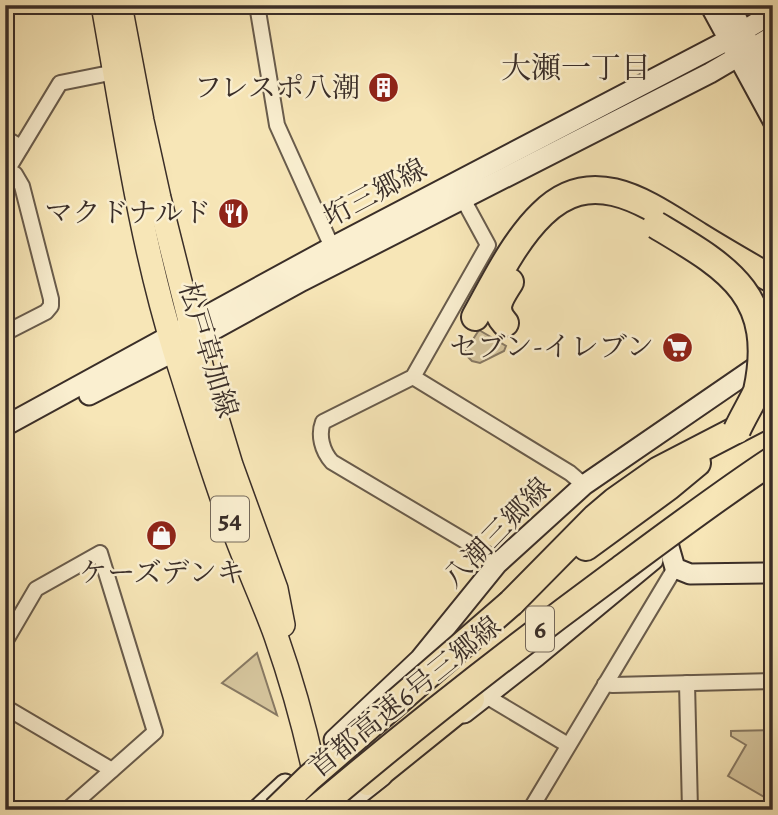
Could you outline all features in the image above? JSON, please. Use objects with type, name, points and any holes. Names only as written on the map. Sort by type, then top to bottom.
[{"type":"highway","points":[[475,317],[522,238],[550,206],[565,197],[592,189],[610,191],[640,201],[741,281],[757,298],[764,313],[770,339],[768,354],[756,393],[737,429]]},
{"type":"highway","points":[[505,323],[498,312],[502,296],[535,243],[557,221],[570,213],[595,206],[660,219],[773,280]]},
{"type":"highway","name":"首都高速6号三郷線","points":[[276,810],[310,768],[511,603],[668,486],[737,429],[773,411]]},
{"type":"highway","name":"首都高速6号三郷線","points":[[315,810],[396,742],[551,621],[659,547],[773,460]]},
{"type":"highway","points":[[337,810],[659,547]]},
{"type":"highway","points":[[256,810],[310,768]]},
{"type":"main road","name":"松戸草加線","points":[[103,5],[147,247],[276,589],[310,768],[322,810]]},
{"type":"main road","name":"松戸草加線","points":[[120,5],[159,198],[183,338]]},
{"type":"street","points":[[257,5],[277,125],[332,247]]},
{"type":"street","points":[[710,5],[736,35],[773,121]]},
{"type":"street","points":[[730,5],[736,35]]},
{"type":"street","name":"垳三郷線","points":[[5,438],[183,338],[332,247],[773,13]]},
{"type":"street","name":"垳三郷線","points":[[5,425],[463,200],[710,73],[773,36]]},
{"type":"street","points":[[745,53],[773,93]]},
{"type":"street","points":[[5,333],[46,312],[51,306],[22,186],[15,174],[6,172],[60,83],[115,72]]},
{"type":"street","points":[[5,138],[21,147]]},
{"type":"street","points":[[463,200],[488,246],[413,377],[323,422],[319,432],[326,455],[332,462],[487,554],[497,564]]},
{"type":"street","name":"八潮三郷線","points":[[310,768],[420,659],[497,564],[584,485],[773,356]]},
{"type":"street","points":[[413,377],[570,473],[584,485]]},
{"type":"street","points":[[337,810],[537,656],[659,547],[773,474]]},
{"type":"street","points":[[659,547],[675,568],[690,574],[773,573]]},
{"type":"street","points":[[5,642],[36,589],[100,553],[155,732],[67,810]]},
{"type":"street","points":[[530,810],[675,568]]},
{"type":"street","points":[[604,684],[773,681]]},
{"type":"street","points":[[687,683],[690,810]]},
{"type":"street","points":[[486,696],[568,745]]},
{"type":"street","points":[[5,707],[112,770]]},
{"type":"shaded area","points":[[479,330],[506,346],[504,351],[480,363],[472,361],[466,355],[466,350]]},
{"type":"shaded area","points":[[257,653],[277,715],[222,683]]},
{"type":"shaded area","points":[[773,730],[773,802],[728,776],[746,745],[731,736],[731,731]]},
{"type":"place","name":"フレスポ八潮","points":[[383,88]]},
{"type":"place","name":"マクドナルド","points":[[234,213]]},
{"type":"place","name":"セブン-イレブン","points":[[677,347]]},
{"type":"place","name":"ケーズデンキ","points":[[162,536]]},
{"type":"district","name":"大瀬一丁目","points":[[576,68]]}]
